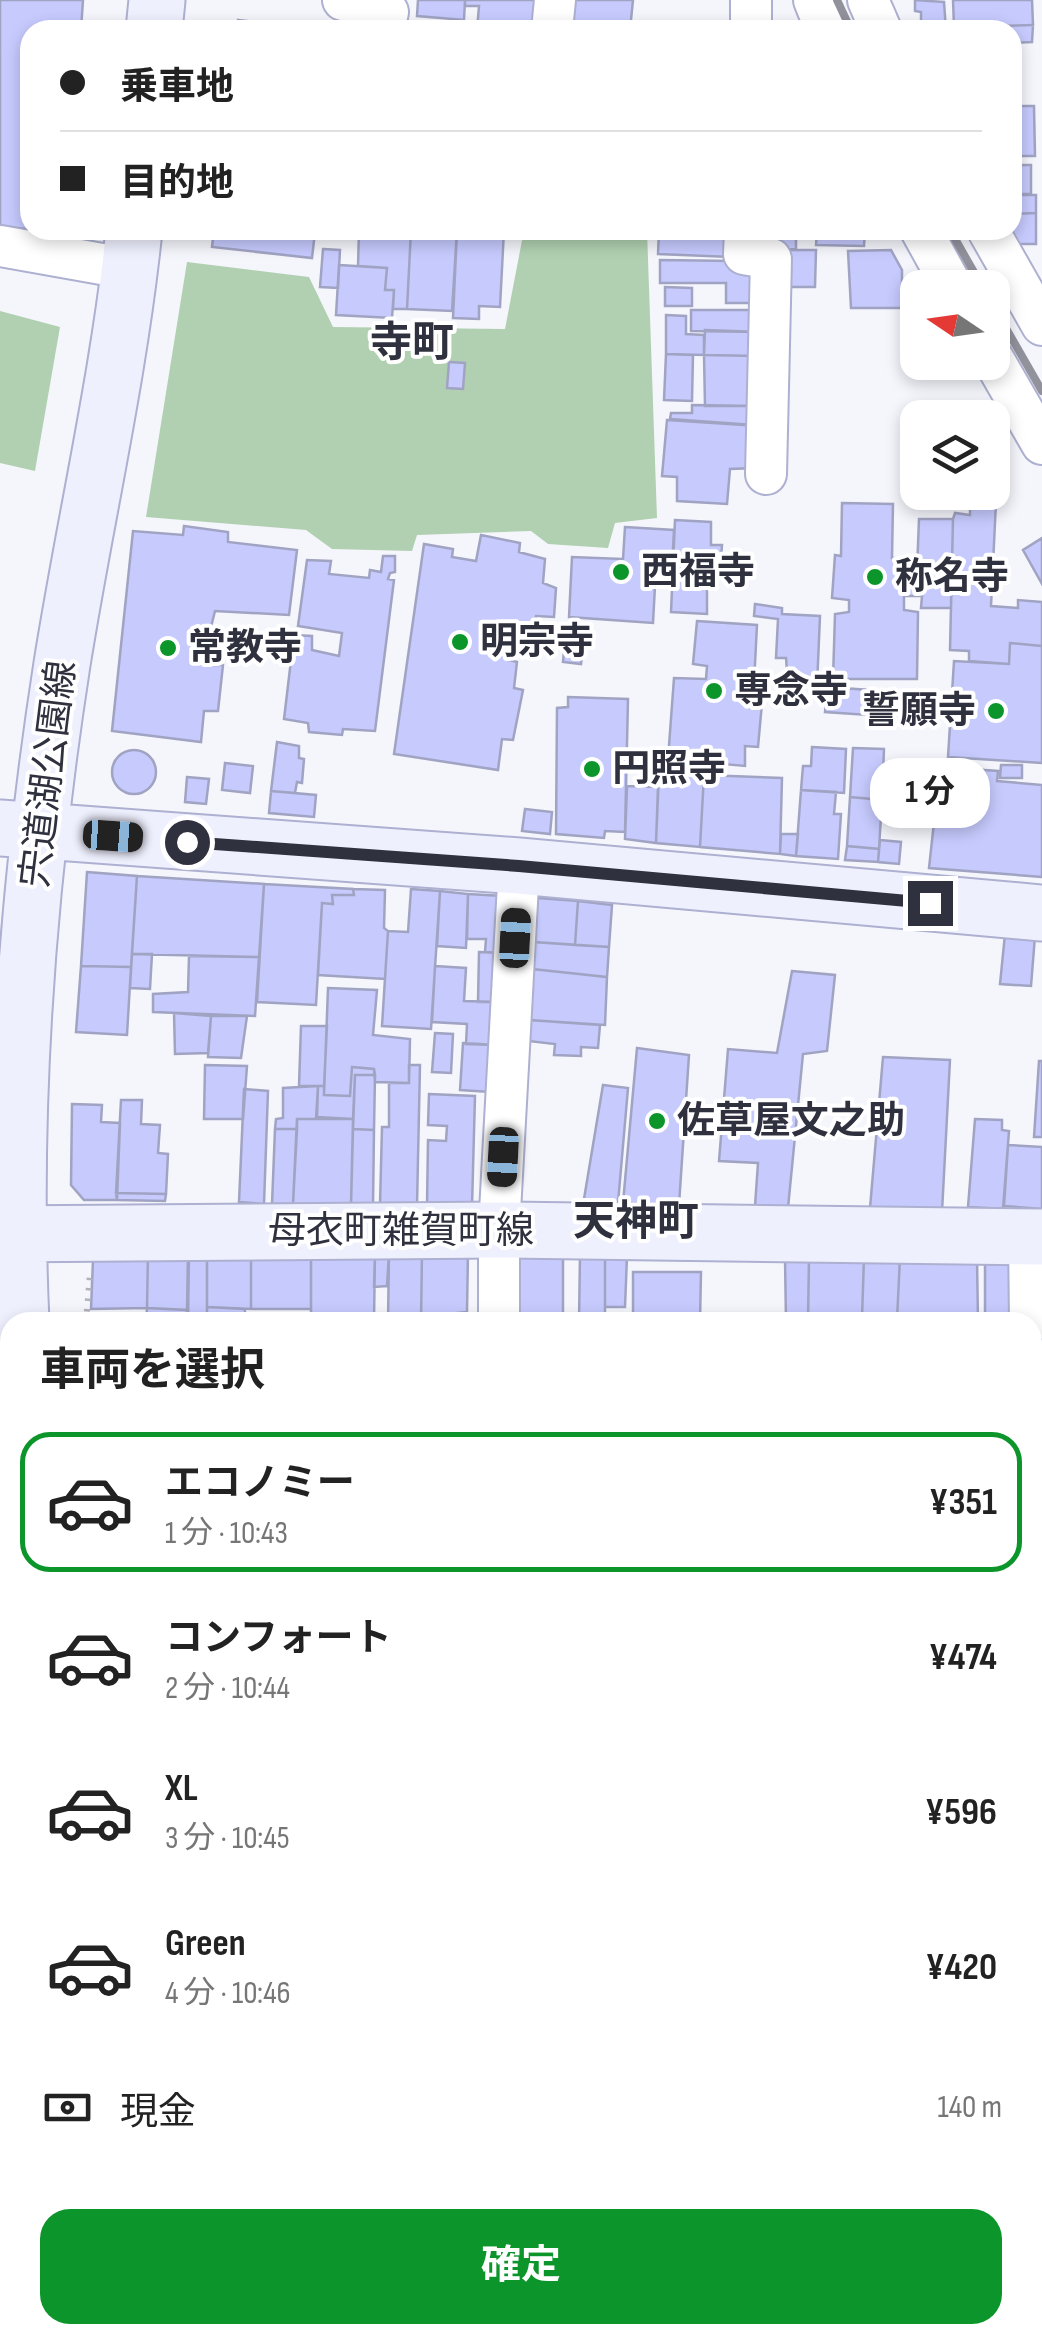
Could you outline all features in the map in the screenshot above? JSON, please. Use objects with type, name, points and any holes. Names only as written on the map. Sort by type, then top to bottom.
[{"type":"main road","name":"宍道湖公園線","points":[[20,1312],[8,1234],[23,997],[20,829],[62,665],[132,250]]},
{"type":"main road","points":[[20,829],[519,866],[1042,913]]},
{"type":"main road","name":"母衣町雑賀町線","points":[[8,1234],[499,1230],[1036,1237]]},
{"type":"street","points":[[343,0],[393,20]]},
{"type":"street","points":[[744,240],[744,254],[771,259],[766,474]]},
{"type":"street","points":[[927,240],[943,270]]},
{"type":"street","points":[[0,246],[132,250]]},
{"type":"street","points":[[1011,250],[1042,326]]},
{"type":"street","points":[[1006,380],[1042,444]]},
{"type":"street","points":[[499,1312],[499,1230],[519,866]]},
{"type":"street","points":[[1031,1312],[1036,1237]]},
{"type":"path","points":[[87,1312],[90,1265]]},
{"type":"green space","points":[[522,240],[647,240],[657,518],[615,523],[608,548],[548,544],[531,531],[417,535],[412,551],[332,549],[306,530],[146,517],[187,262],[309,277],[333,327],[505,329]]},
{"type":"green space","points":[[0,311],[60,327],[35,471],[0,463]]},
{"type":"building","points":[[0,0],[83,0],[82,20],[20,20],[20,228],[0,227]]},
{"type":"building","points":[[418,0],[465,0],[464,20],[417,16]]},
{"type":"building","points":[[465,0],[543,0],[542,20],[478,20],[479,6],[465,6]]},
{"type":"building","points":[[561,0],[633,0],[631,20],[559,20]]},
{"type":"building","points":[[915,0],[944,2],[945,20],[921,20],[921,12],[915,11]]},
{"type":"building","points":[[953,0],[1032,0],[1033,25],[1022,25],[1022,20],[954,20]]},
{"type":"building","points":[[1022,25],[1033,25],[1032,42],[1022,42]]},
{"type":"building","points":[[1022,106],[1034,106],[1035,156],[1022,156]]},
{"type":"building","points":[[1022,165],[1031,165],[1031,194],[1022,194]]},
{"type":"building","points":[[1022,195],[1036,195],[1036,213],[1022,214]]},
{"type":"building","points":[[1036,213],[1036,244],[1015,244],[1013,240],[1022,240],[1022,214]]},
{"type":"building","points":[[213,240],[314,240],[312,258],[212,247]]},
{"type":"building","points":[[359,240],[410,240],[407,309],[393,309],[394,290],[385,290],[387,268],[358,266]]},
{"type":"building","points":[[410,240],[456,240],[452,311],[407,309]]},
{"type":"building","points":[[457,240],[503,240],[500,307],[479,306],[479,319],[453,318]]},
{"type":"building","points":[[659,240],[732,240],[731,257],[658,254]]},
{"type":"building","points":[[763,240],[796,240],[796,249],[776,250]]},
{"type":"building","points":[[816,240],[864,240],[864,246],[816,245]]},
{"type":"building","points":[[323,249],[340,250],[338,288],[320,287]]},
{"type":"building","points":[[776,250],[816,250],[815,287],[778,287]]},
{"type":"building","points":[[891,250],[902,270],[900,308],[851,308],[848,251]]},
{"type":"building","points":[[660,260],[733,261],[757,270],[756,303],[726,303],[726,283],[660,283]]},
{"type":"building","points":[[339,265],[387,268],[385,290],[394,290],[392,318],[336,315]]},
{"type":"building","points":[[665,287],[692,288],[692,306],[665,306]]},
{"type":"building","points":[[691,310],[759,310],[758,332],[691,331]]},
{"type":"building","points":[[666,315],[686,316],[686,334],[704,335],[704,355],[666,354]]},
{"type":"building","points":[[705,330],[758,332],[758,356],[704,355]]},
{"type":"building","points":[[666,354],[693,355],[692,401],[664,400]]},
{"type":"building","points":[[704,355],[758,356],[755,406],[705,406]]},
{"type":"building","points":[[449,362],[465,363],[463,389],[447,388]]},
{"type":"building","points":[[692,405],[755,406],[754,425],[670,419],[671,413],[692,413]]},
{"type":"building","points":[[667,420],[759,426],[756,468],[730,469],[727,504],[677,501],[677,477],[662,476]]},
{"type":"building","name":"称名寺","points":[[842,503],[893,504],[892,558],[917,558],[916,596],[904,596],[904,610],[918,612],[917,679],[833,679],[835,614],[849,612],[849,600],[832,598],[835,555],[841,556]]},
{"type":"building","points":[[970,510],[996,510],[991,606],[1018,608],[1018,600],[1042,602],[1042,646],[1010,643],[1009,664],[969,661],[969,651],[950,650],[953,519],[955,513],[970,515]]},
{"type":"building","points":[[919,519],[953,519],[951,608],[921,608],[922,596],[916,596]]},
{"type":"building","points":[[675,520],[711,522],[711,545],[722,545],[720,571],[707,569],[707,614],[671,612]]},
{"type":"building","name":"常教寺","points":[[184,526],[228,532],[228,542],[297,550],[289,615],[215,611],[210,631],[217,631],[214,665],[223,665],[218,711],[204,711],[201,742],[112,731],[133,531],[183,535]]},
{"type":"building","name":"西福寺","points":[[625,527],[674,530],[671,586],[655,586],[653,623],[569,617],[572,557],[623,559]]},
{"type":"building","name":"明宗寺","points":[[481,535],[520,543],[519,552],[545,559],[543,583],[556,588],[554,617],[536,616],[534,624],[513,622],[509,660],[517,662],[514,688],[523,690],[513,740],[502,739],[498,770],[394,754],[424,544],[453,549],[452,557],[476,561]]},
{"type":"building","points":[[1042,538],[1042,584],[1023,550]]},
{"type":"building","points":[[383,556],[395,556],[395,572],[388,579],[394,580],[375,731],[343,729],[342,735],[309,732],[308,723],[284,719],[294,635],[312,636],[312,650],[339,656],[342,633],[298,626],[307,560],[331,561],[329,574],[369,578],[370,570],[381,572]]},
{"type":"building","points":[[755,604],[782,608],[782,614],[820,616],[817,686],[788,684],[786,658],[776,658],[778,619],[754,616]]},
{"type":"building","name":"専念寺","points":[[697,621],[757,625],[753,703],[762,703],[758,747],[745,746],[745,766],[668,759],[674,678],[706,679],[707,666],[693,664]]},
{"type":"building","points":[[565,640],[584,642],[581,664],[563,662]]},
{"type":"building","name":"誓願寺","points":[[1010,643],[1042,646],[1042,763],[948,757],[954,661],[1009,664]]},
{"type":"building","points":[[827,687],[870,690],[868,715],[825,712]]},
{"type":"building","name":"円照寺","points":[[568,697],[628,699],[625,832],[605,831],[604,838],[556,834],[557,708],[568,707]]},
{"type":"building","points":[[277,742],[299,746],[299,758],[304,759],[302,783],[297,782],[295,793],[271,791]]},
{"type":"building","points":[[812,747],[846,749],[844,793],[801,790],[803,766],[811,766]]},
{"type":"building","points":[[853,748],[884,749],[882,800],[850,797]]},
{"type":"building","points":[[134,750],[149,757],[156,772],[149,787],[134,794],[119,787],[112,772],[119,757]]},
{"type":"building","points":[[225,763],[253,766],[250,793],[222,790]]},
{"type":"building","points":[[1001,765],[1022,765],[1022,778],[1000,778]]},
{"type":"building","points":[[940,767],[998,771],[997,781],[1042,785],[1042,877],[929,868]]},
{"type":"building","points":[[659,772],[704,775],[700,847],[656,843]]},
{"type":"building","points":[[704,775],[782,778],[780,854],[700,847]]},
{"type":"building","points":[[187,777],[209,779],[206,804],[185,802]]},
{"type":"building","points":[[627,786],[658,787],[656,843],[625,839]]},
{"type":"building","points":[[801,790],[836,792],[834,814],[841,814],[838,859],[796,856]]},
{"type":"building","points":[[271,791],[316,795],[314,817],[269,813]]},
{"type":"building","points":[[850,797],[882,800],[879,849],[847,846]]},
{"type":"building","points":[[525,809],[552,812],[550,834],[522,831]]},
{"type":"building","points":[[781,834],[798,834],[796,856],[780,854]]},
{"type":"building","points":[[880,840],[901,842],[899,864],[878,862]]},
{"type":"building","points":[[847,846],[879,849],[878,862],[845,860]]},
{"type":"building","points":[[87,872],[137,876],[131,967],[81,966]]},
{"type":"building","points":[[137,876],[264,884],[259,957],[132,954]]},
{"type":"building","points":[[264,884],[353,889],[354,895],[332,895],[333,904],[322,903],[316,1005],[257,1002]]},
{"type":"building","points":[[353,889],[385,890],[385,979],[318,975],[322,903],[333,904],[332,895],[354,895]]},
{"type":"building","points":[[411,889],[440,891],[431,1029],[382,1026],[388,931],[408,932]]},
{"type":"building","points":[[440,891],[468,894],[466,948],[437,946]]},
{"type":"building","points":[[468,894],[503,896],[500,953],[485,952],[486,939],[467,939]]},
{"type":"building","points":[[538,898],[578,901],[575,945],[534,942]]},
{"type":"building","points":[[578,901],[612,905],[609,947],[575,945]]},
{"type":"building","points":[[1005,934],[1035,936],[1031,986],[1000,984]]},
{"type":"building","points":[[534,942],[609,947],[607,977],[532,969]]},
{"type":"building","points":[[479,952],[500,953],[496,1002],[478,1002]]},
{"type":"building","points":[[132,954],[152,954],[150,989],[130,988]]},
{"type":"building","points":[[189,956],[259,957],[255,1016],[153,1012],[153,994],[188,992]]},
{"type":"building","points":[[81,966],[131,967],[127,1035],[76,1032]]},
{"type":"building","points":[[435,966],[466,968],[464,1001],[496,1002],[494,1045],[466,1044],[467,1024],[432,1022]]},
{"type":"building","points":[[532,969],[607,977],[605,1025],[529,1020]]},
{"type":"building","points":[[792,971],[835,975],[827,1051],[803,1054],[788,1208],[755,1206],[758,1163],[719,1161],[728,1049],[777,1053]]},
{"type":"building","points":[[328,988],[377,990],[373,1035],[410,1039],[409,1083],[375,1082],[374,1069],[352,1067],[350,1096],[324,1095]]},
{"type":"building","points":[[174,1013],[211,1016],[208,1053],[175,1054]]},
{"type":"building","points":[[211,1016],[247,1016],[241,1058],[208,1057]]},
{"type":"building","points":[[529,1020],[600,1025],[598,1048],[581,1047],[581,1056],[554,1055],[555,1044],[528,1041]]},
{"type":"building","points":[[301,1026],[327,1026],[324,1086],[299,1086]]},
{"type":"building","points":[[435,1033],[453,1034],[451,1073],[432,1072]]},
{"type":"building","points":[[463,1043],[494,1045],[490,1092],[460,1090]]},
{"type":"building","name":"佐草屋文之助","points":[[637,1048],[689,1055],[679,1205],[623,1203]]},
{"type":"building","points":[[883,1057],[950,1060],[942,1212],[870,1208]]},
{"type":"building","points":[[1039,1061],[1042,1137],[1034,1137]]},
{"type":"building","points":[[205,1065],[247,1066],[243,1119],[204,1119]]},
{"type":"building","points":[[409,1065],[420,1065],[417,1206],[380,1205],[382,1127],[389,1127],[389,1083],[409,1083]]},
{"type":"building","points":[[352,1067],[374,1069],[375,1075],[355,1075],[353,1119],[317,1117],[318,1086],[324,1086],[324,1095],[350,1096]]},
{"type":"building","points":[[355,1075],[375,1075],[374,1130],[353,1129]]},
{"type":"building","points":[[603,1085],[628,1088],[618,1203],[584,1199]]},
{"type":"building","points":[[318,1086],[316,1119],[297,1119],[297,1129],[275,1129],[276,1119],[283,1118],[283,1088]]},
{"type":"building","points":[[244,1089],[268,1091],[264,1204],[239,1202]]},
{"type":"building","points":[[429,1094],[475,1096],[472,1207],[427,1206],[428,1140],[446,1141],[447,1126],[428,1125]]},
{"type":"building","points":[[121,1100],[142,1100],[141,1124],[160,1125],[158,1153],[168,1154],[166,1194],[116,1193]]},
{"type":"building","points":[[72,1104],[102,1105],[101,1122],[120,1123],[117,1200],[84,1200],[71,1185]]},
{"type":"building","points":[[297,1119],[353,1119],[351,1205],[293,1204]]},
{"type":"building","points":[[975,1119],[1002,1120],[1002,1130],[1009,1131],[1003,1209],[968,1207]]},
{"type":"building","points":[[275,1129],[297,1129],[293,1204],[272,1204]]},
{"type":"building","points":[[353,1129],[374,1130],[373,1205],[351,1205]]},
{"type":"building","points":[[1008,1145],[1042,1147],[1042,1209],[1004,1206]]},
{"type":"building","points":[[116,1193],[166,1194],[165,1201],[117,1200]]},
{"type":"building","points":[[189,1250],[207,1251],[207,1312],[188,1312]]},
{"type":"building","points":[[148,1251],[147,1308],[91,1309],[93,1260]]},
{"type":"building","points":[[207,1251],[251,1251],[251,1309],[207,1307]]},
{"type":"building","points":[[251,1251],[311,1252],[311,1309],[251,1309]]},
{"type":"building","points":[[468,1251],[467,1312],[421,1312],[422,1252]]},
{"type":"building","points":[[311,1252],[375,1252],[374,1312],[311,1312]]},
{"type":"building","points":[[375,1252],[389,1253],[387,1286],[374,1287]]},
{"type":"building","points":[[422,1252],[421,1312],[388,1312],[389,1253]]},
{"type":"building","points":[[148,1253],[188,1253],[187,1310],[147,1308]]},
{"type":"building","points":[[514,1254],[563,1254],[563,1312],[513,1312]]},
{"type":"building","points":[[580,1254],[605,1255],[605,1312],[579,1312]]},
{"type":"building","points":[[605,1255],[627,1256],[625,1307],[605,1307]]},
{"type":"building","points":[[809,1257],[808,1312],[786,1312],[785,1258]]},
{"type":"building","points":[[809,1257],[864,1257],[862,1312],[808,1312]]},
{"type":"building","points":[[864,1257],[900,1257],[897,1312],[862,1312]]},
{"type":"building","points":[[900,1257],[977,1258],[978,1312],[897,1312]]},
{"type":"building","points":[[985,1258],[1020,1258],[1021,1312],[985,1312]]},
{"type":"building","points":[[633,1272],[701,1272],[700,1312],[633,1312]]},
{"type":"building","points":[[207,1307],[245,1309],[245,1312],[207,1312]]},
{"type":"building","points":[[147,1308],[187,1310],[187,1312],[147,1312]]},
{"type":"railway","points":[[837,0],[846,20]]},
{"type":"railway","points":[[956,240],[973,270]]},
{"type":"railway","points":[[1010,335],[1042,391]]},
{"type":"place","name":"西福寺","points":[[621,572]]},
{"type":"place","name":"称名寺","points":[[875,577]]},
{"type":"place","name":"明宗寺","points":[[460,642]]},
{"type":"place","name":"常教寺","points":[[168,648]]},
{"type":"place","name":"専念寺","points":[[714,691]]},
{"type":"place","name":"誓願寺","points":[[996,711]]},
{"type":"place","name":"円照寺","points":[[592,769]]},
{"type":"place","name":"佐草屋文之助","points":[[657,1121]]},
{"type":"district","name":"寺町","points":[[412,343]]},
{"type":"district","name":"天神町","points":[[636,1222]]},
{"type":"route","points":[[187,842],[519,866],[930,903]]}]
